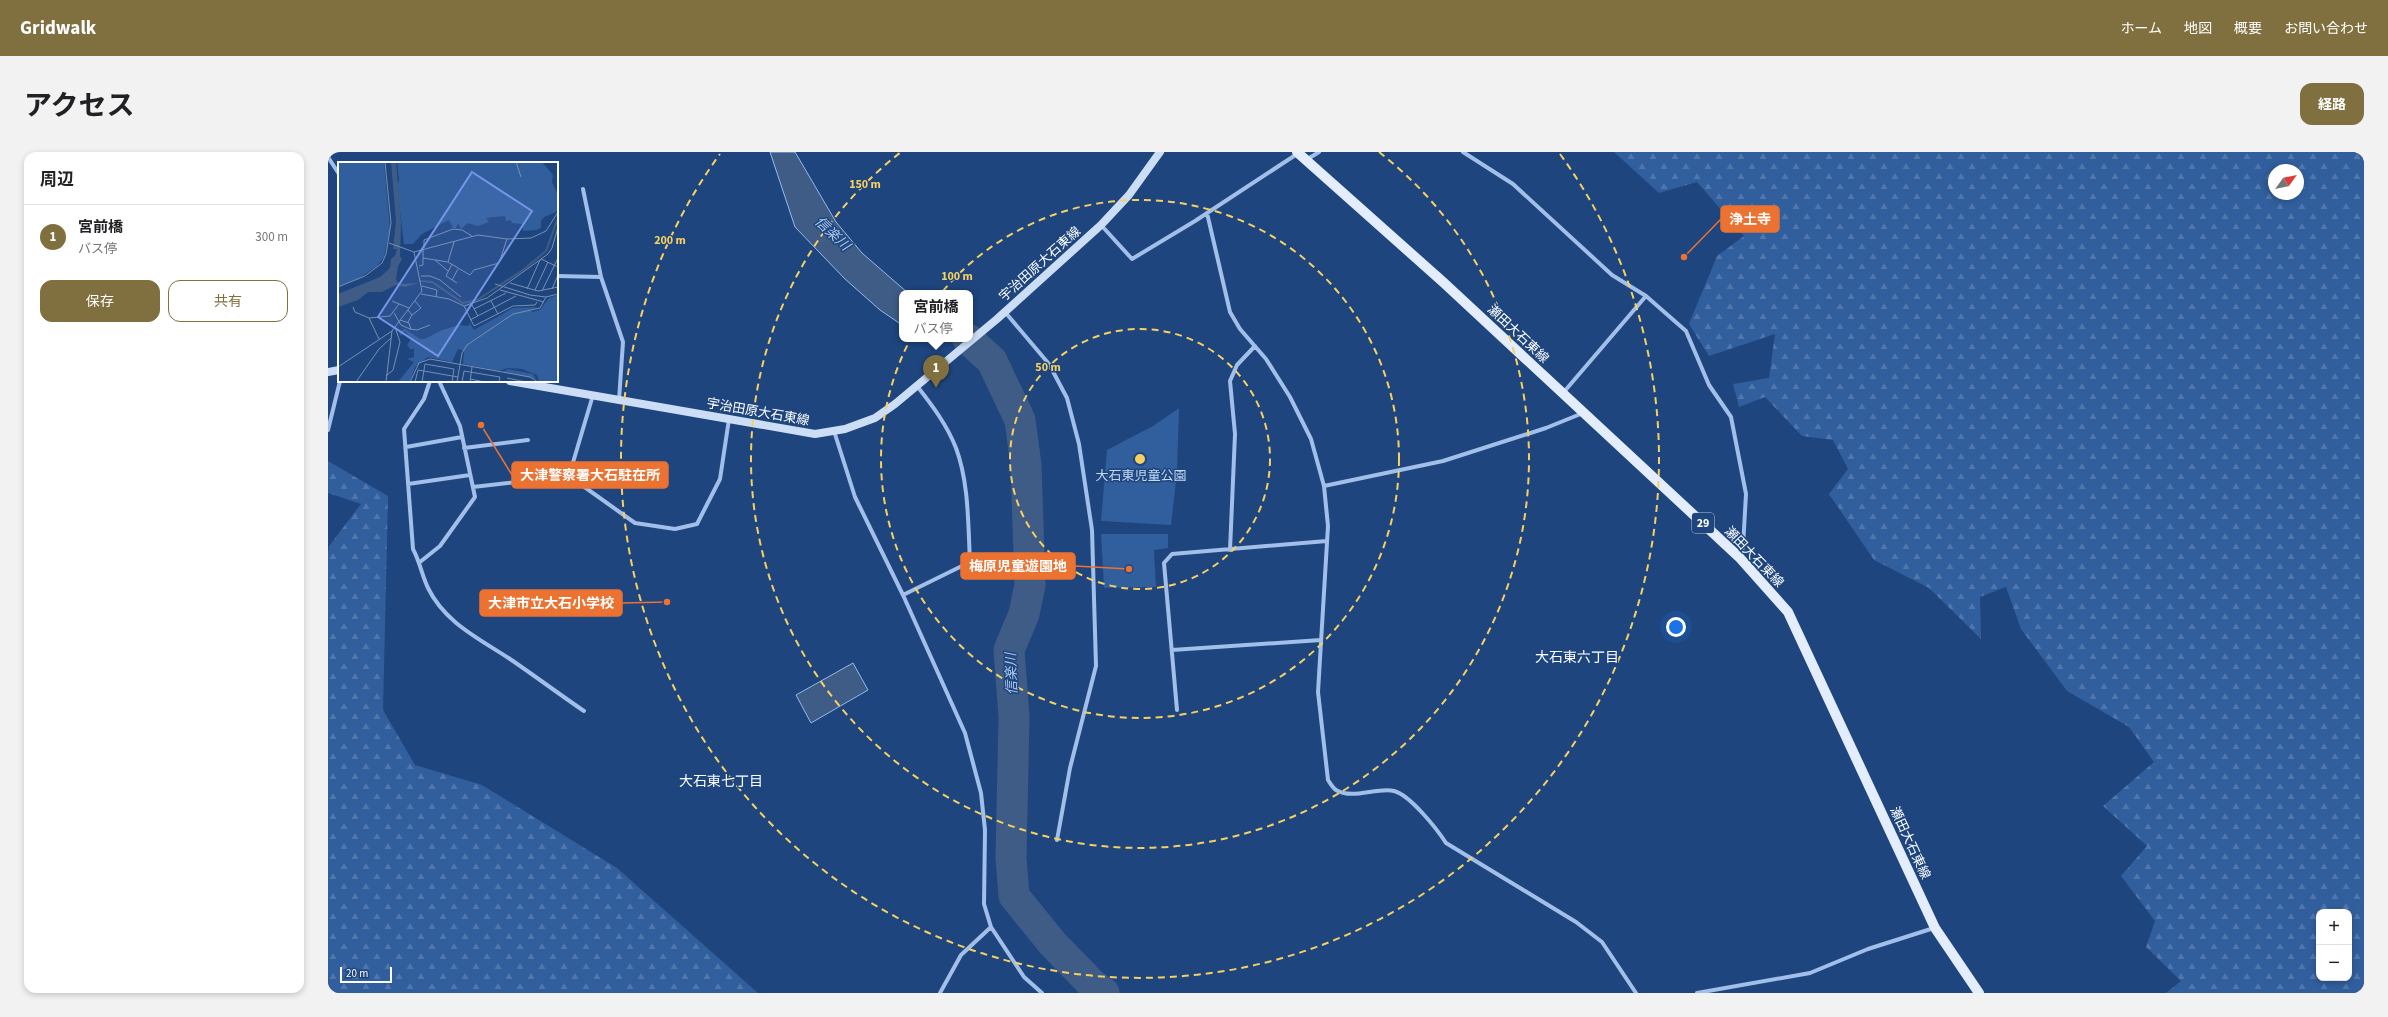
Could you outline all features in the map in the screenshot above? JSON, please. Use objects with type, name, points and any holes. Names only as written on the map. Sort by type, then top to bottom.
[{"type":"main road","name":"宇治田原大石東線","points":[[973,339],[1100,225],[1129,195],[1160,152]]},
{"type":"main road","name":"瀬田大石東線","points":[[1297,153],[1584,412],[1739,557],[1788,612],[1935,928],[1979,993]]},
{"type":"main road","name":"宇治田原大石東線","points":[[516,382],[815,434],[834,431],[875,418],[917,386],[970,342]]},
{"type":"main road","points":[[328,372],[338,370]]},
{"type":"street","points":[[1306,161],[1319,152]]},
{"type":"street","points":[[1463,152],[1513,184],[1612,275],[1646,296],[1686,331],[1709,386],[1731,417],[1746,494],[1743,547],[1739,557]]},
{"type":"street","points":[[1100,225],[1132,259],[1207,213],[1297,153]]},
{"type":"street","points":[[328,157],[338,172]]},
{"type":"street","points":[[583,189],[601,277],[622,342],[619,400]]},
{"type":"street","points":[[1207,213],[1230,312],[1240,329],[1266,359],[1290,397],[1311,439],[1324,486],[1328,526],[1318,692],[1328,780],[1336,790],[1348,792],[1395,791],[1413,803],[1436,828],[1446,843],[1576,922],[1602,942],[1636,993]]},
{"type":"street","points":[[558,276],[601,277]]},
{"type":"street","points":[[1563,393],[1646,296]]},
{"type":"street","points":[[1005,312],[1049,364],[1067,398],[1079,444],[1092,530],[1096,666],[1070,768],[1057,840]]},
{"type":"street","points":[[1230,550],[1236,434],[1230,381],[1237,365],[1255,346]]},
{"type":"street","points":[[328,430],[340,382]]},
{"type":"street","points":[[430,382],[424,399],[404,429],[413,549],[420,562],[428,588],[449,616],[470,635],[508,658],[584,711]]},
{"type":"street","points":[[420,562],[440,546],[475,497],[460,426],[438,382]]},
{"type":"street","points":[[903,595],[970,562],[965,487],[958,453],[935,410],[917,386]]},
{"type":"street","points":[[568,476],[593,395]]},
{"type":"street","points":[[1324,486],[1443,461],[1546,428],[1584,412]]},
{"type":"street","points":[[473,487],[568,476],[635,523],[675,529],[697,524],[720,479],[729,419]]},
{"type":"street","points":[[834,431],[856,497],[953,703],[974,759],[981,793],[985,830],[984,904],[991,927],[1024,977],[1042,993]]},
{"type":"street","points":[[406,447],[462,437]]},
{"type":"street","points":[[464,448],[528,440]]},
{"type":"street","points":[[408,484],[470,475]]},
{"type":"street","points":[[1177,710],[1164,563],[1172,554],[1327,542]]},
{"type":"street","points":[[1172,650],[1321,640]]},
{"type":"street","points":[[940,993],[961,955],[991,927]]},
{"type":"street","points":[[1697,993],[1810,973],[1868,949],[1935,928]]},
{"type":"green space","points":[[1614,152],[2364,152],[2364,993],[2166,993],[2181,981],[2146,947],[2155,921],[2121,876],[2147,846],[2103,806],[2154,762],[2129,727],[2067,691],[2021,629],[2006,587],[1980,597],[1981,639],[1929,588],[1874,560],[1829,494],[1848,469],[1833,440],[1802,436],[1765,397],[1739,407],[1733,384],[1769,378],[1775,334],[1709,356],[1689,324],[1717,256],[1744,236],[1697,182],[1659,193]]},
{"type":"green space","name":"大石東児童公園","points":[[1179,408],[1177,473],[1171,525],[1101,521],[1107,450],[1153,426]]},
{"type":"green space","points":[[328,461],[388,496],[383,710],[415,765],[482,785],[617,868],[758,993],[328,993],[328,553],[329,546],[361,504],[328,493]]},
{"type":"green space","points":[[1101,534],[1168,534],[1168,548],[1154,550],[1156,587],[1104,588]]},
{"type":"water","points":[[770,152],[795,152],[836,222],[862,253],[905,290],[899,290],[899,323],[880,310],[845,279],[795,227]]},
{"type":"water","points":[[853,663],[868,690],[811,723],[796,695]]},
{"type":"waterway","name":"信楽川","points":[[971,342],[992,361],[1020,420],[1026,465],[1030,585],[1024,614],[1009,650],[1014,717],[1011,858],[1014,896],[1053,944],[1092,984],[1104,993]]},
{"type":"place","name":"浄土寺","points":[[1684,257]]},
{"type":"place","name":"宮前橋","points":[[936,388]]},
{"type":"place","name":"大津警察署大石駐在所","points":[[481,425]]},
{"type":"place","name":"梅原児童遊園地","points":[[1129,569]]},
{"type":"place","name":"大津市立大石小学校","points":[[667,602]]},
{"type":"district","name":"大石東六丁目","points":[[1577,658]]},
{"type":"district","name":"大石東七丁目","points":[[721,782]]}]
